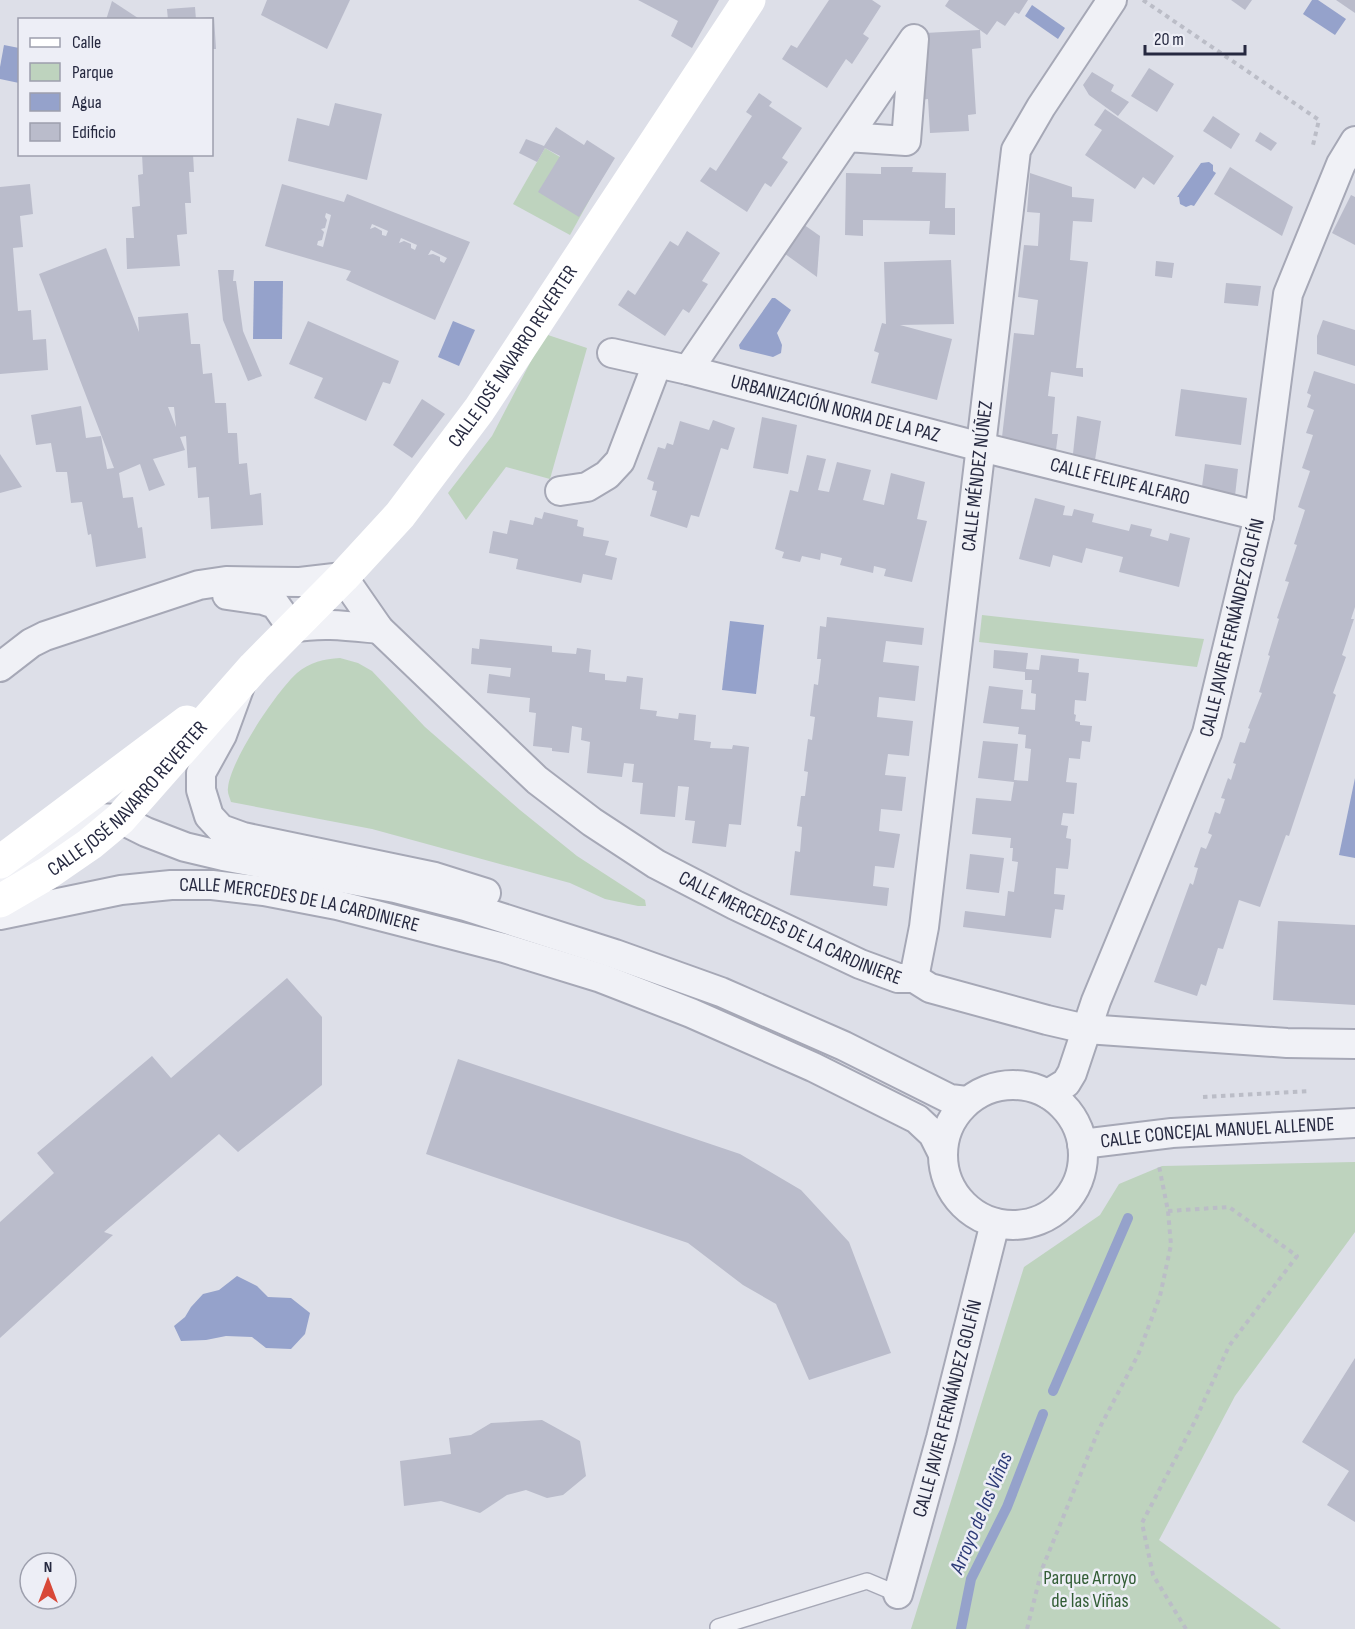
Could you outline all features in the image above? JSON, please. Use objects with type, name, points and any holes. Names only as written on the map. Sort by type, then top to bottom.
[{"type":"main road","name":"CALLE JOSÉ NAVARRO REVERTER","points":[[0,902],[90,844],[120,819],[241,682],[344,577],[400,515],[479,410],[748,0]]},
{"type":"main road","name":"CALLE JOSÉ NAVARRO REVERTER","points":[[0,862],[241,682]]},
{"type":"street","name":"CALLE MÉNDEZ NÚÑEZ","points":[[914,978],[924,927],[1016,150],[1041,107],[1112,0]]},
{"type":"street","points":[[688,370],[847,137]]},
{"type":"street","name":"CALLE JAVIER FERNÁNDEZ GOLFÍN","points":[[1048,1094],[1066,1083],[1078,1057],[1086,1029],[1207,733],[1259,516],[1288,294],[1341,164],[1355,141]]},
{"type":"street","name":"URBANIZACIÓN NORIA DE LA PAZ","points":[[612,353],[688,370],[981,447]]},
{"type":"street","points":[[560,491],[587,487],[607,475],[620,461],[657,364]]},
{"type":"street","name":"CALLE FELIPE ALFARO","points":[[981,447],[1259,516]]},
{"type":"street","points":[[0,667],[31,643],[45,636],[199,585],[226,581],[300,582],[344,577]]},
{"type":"street","name":"CALLE MERCEDES DE LA CARDINIERE","points":[[344,577],[379,629],[537,780],[592,822],[656,864],[735,905],[860,964],[898,978],[914,978],[930,988],[1086,1029],[1287,1043],[1355,1044]]},
{"type":"street","points":[[199,585],[219,593],[275,604],[292,628],[312,624],[334,624],[379,629]]},
{"type":"street","name":"CALLE MERCEDES DE LA CARDINIERE","points":[[241,682],[222,735],[201,773],[201,790],[208,816],[221,829],[243,837],[358,860],[473,888],[509,902],[527,912],[557,935]]},
{"type":"street","name":"CALLE MERCEDES DE LA CARDINIERE","points":[[0,882],[94,818],[120,819],[185,847],[395,888],[465,906],[557,935],[720,992],[844,1046],[950,1099],[966,1101]]},
{"type":"street","name":"CALLE MERCEDES DE LA CARDINIERE","points":[[0,915],[122,890],[171,885],[212,885],[275,893],[401,921],[504,948],[601,978],[691,1013],[813,1067],[917,1119],[933,1134],[942,1152]]},
{"type":"street","points":[[1006,1085],[1035,1088],[1060,1102],[1076,1124],[1082,1144],[1083,1165],[1070,1196],[1059,1209],[1045,1218],[1028,1224],[1012,1226],[995,1223],[974,1213],[956,1197],[945,1176],[942,1152],[949,1124],[966,1101],[992,1087],[1006,1085]]},
{"type":"street","name":"CALLE CONCEJAL MANUEL ALLENDE","points":[[1082,1144],[1172,1133],[1355,1123]]},
{"type":"street","name":"CALLE JAVIER FERNÁNDEZ GOLFÍN","points":[[898,1594],[941,1438],[995,1223]]},
{"type":"lane","points":[[718,1627],[867,1581],[898,1594]]},
{"type":"path","points":[[1143,0],[1319,120],[1312,149],[1318,152]]},
{"type":"path","points":[[1027,1629],[1042,1569],[1099,1429],[1138,1355],[1160,1296],[1171,1245],[1168,1211],[1158,1161]]},
{"type":"path","points":[[1168,1211],[1230,1207],[1297,1256],[1230,1346],[1194,1423],[1142,1523],[1153,1575],[1186,1629]]},
{"type":"green space","points":[[545,148],[600,181],[570,235],[513,204]]},
{"type":"green space","points":[[545,334],[587,348],[550,479],[506,467],[466,520],[448,493],[492,436]]},
{"type":"green space","points":[[982,615],[1204,639],[1197,667],[979,642]]},
{"type":"green space","points":[[340,658],[358,663],[372,671],[425,727],[520,810],[577,856],[645,900],[646,906],[605,899],[570,883],[372,829],[231,802],[228,788],[237,761],[255,728],[278,695],[297,673],[307,666],[323,660]]},
{"type":"green space","name":"Parque Arroyo de las Viñas","points":[[1355,1162],[1355,1232],[1235,1396],[1159,1540],[1281,1629],[911,1629],[1024,1267],[1100,1215],[1119,1184],[1162,1166]]},
{"type":"water","points":[[1312,0],[1318,0],[1346,19],[1335,35],[1303,14]]},
{"type":"water","points":[[1032,5],[1065,28],[1058,39],[1025,16]]},
{"type":"water","points":[[4,45],[18,48],[18,83],[0,79]]},
{"type":"water","points":[[1209,162],[1216,173],[1194,206],[1186,207],[1180,204],[1179,197],[1177,197],[1201,163]]},
{"type":"water","points":[[254,281],[283,281],[282,339],[253,339]]},
{"type":"water","points":[[772,298],[791,310],[777,333],[782,345],[781,353],[773,357],[740,349],[739,345]]},
{"type":"water","points":[[453,321],[475,330],[459,366],[438,357]]},
{"type":"water","points":[[730,621],[764,625],[756,694],[722,690]]},
{"type":"water","points":[[1355,778],[1355,858],[1339,855]]},
{"type":"water","points":[[237,1276],[257,1286],[268,1297],[291,1298],[310,1313],[305,1334],[291,1349],[266,1348],[252,1337],[226,1336],[181,1341],[174,1326],[185,1317],[203,1294],[219,1290]]},
{"type":"building","points":[[267,0],[350,0],[327,49],[261,15]]},
{"type":"building","points":[[638,0],[719,0],[692,48],[671,36],[678,21]]},
{"type":"building","points":[[829,0],[872,0],[881,6],[863,34],[869,38],[852,64],[846,59],[827,88],[782,59],[791,45],[797,48]]},
{"type":"building","points":[[949,0],[1028,0],[1019,14],[1015,12],[1005,26],[997,21],[987,35],[945,6]]},
{"type":"building","points":[[1231,0],[1252,0],[1245,10]]},
{"type":"building","points":[[1336,0],[1355,0],[1355,13]]},
{"type":"building","points":[[112,1],[138,18],[107,18]]},
{"type":"building","points":[[195,7],[196,18],[168,18],[167,9]]},
{"type":"building","points":[[214,17],[216,49],[213,49],[213,18],[199,18]]},
{"type":"building","points":[[980,30],[981,48],[972,49],[976,114],[968,115],[969,131],[930,133],[928,99],[920,100],[918,66],[927,66],[925,33]]},
{"type":"building","points":[[1149,68],[1174,84],[1157,112],[1131,96]]},
{"type":"building","points":[[1092,72],[1114,85],[1111,91],[1129,102],[1118,116],[1089,95],[1083,85]]},
{"type":"building","points":[[759,93],[772,102],[769,106],[802,128],[782,158],[788,162],[771,187],[765,183],[747,212],[700,181],[710,167],[716,171],[752,116],[746,112]]},
{"type":"building","points":[[335,103],[382,114],[367,180],[288,161],[297,118],[329,126]]},
{"type":"building","points":[[1105,109],[1174,156],[1154,185],[1143,177],[1135,189],[1085,155],[1102,130],[1094,125]]},
{"type":"building","points":[[1213,116],[1240,134],[1231,149],[1203,131]]},
{"type":"building","points":[[556,127],[584,145],[587,140],[615,158],[579,217],[538,192],[560,156],[545,148],[537,162],[519,153],[526,139],[544,146]]},
{"type":"building","points":[[1260,132],[1277,143],[1271,151],[1255,141]]},
{"type":"building","points":[[142,156],[193,156],[194,172],[189,172],[191,203],[185,203],[187,234],[177,235],[180,266],[127,269],[126,238],[134,238],[132,207],[140,206],[138,175],[143,174]]},
{"type":"building","points":[[881,167],[913,167],[912,172],[946,173],[945,208],[955,208],[955,235],[929,234],[930,221],[863,220],[863,236],[845,235],[846,173],[881,174]]},
{"type":"building","points":[[1230,167],[1293,207],[1282,236],[1214,194]]},
{"type":"building","points":[[1030,173],[1072,187],[1072,197],[1094,199],[1092,222],[1073,221],[1070,260],[1088,262],[1076,368],[1083,368],[1083,377],[1051,372],[1048,396],[1055,397],[1052,434],[1058,434],[1056,450],[1002,437],[1014,333],[1034,335],[1038,300],[1018,297],[1024,245],[1038,246],[1040,213],[1027,212]]},
{"type":"building","points":[[30,184],[33,214],[20,216],[23,247],[13,248],[18,311],[31,310],[33,340],[46,339],[48,370],[0,374],[0,187]]},
{"type":"building","points":[[282,184],[344,202],[347,194],[470,242],[435,320],[346,280],[351,271],[265,246]],"holes":[[[326,213],[331,215],[323,247],[317,245],[318,241],[322,240],[324,232],[321,229],[325,228],[327,220]],[[372,224],[388,231],[386,236],[375,227],[370,229]],[[401,238],[417,245],[415,250],[411,248],[411,244],[404,241],[399,243]],[[431,250],[447,258],[444,263],[440,261],[440,257],[433,254],[428,255]]]},
{"type":"building","points":[[1351,195],[1355,197],[1355,245],[1332,233]]},
{"type":"building","points":[[800,222],[820,236],[817,277],[781,251]]},
{"type":"building","points":[[687,231],[720,253],[702,281],[708,284],[689,313],[683,309],[665,336],[618,305],[628,290],[635,295],[670,241],[678,246]]},
{"type":"building","points":[[106,248],[139,332],[138,317],[188,313],[191,344],[200,344],[203,374],[212,373],[215,403],[226,403],[228,433],[237,433],[239,464],[247,463],[250,495],[261,493],[263,525],[211,529],[209,497],[198,498],[196,467],[188,468],[186,436],[180,437],[185,450],[153,459],[165,485],[149,491],[140,464],[119,473],[123,498],[133,497],[138,528],[142,527],[146,558],[96,567],[91,534],[88,535],[82,502],[71,503],[67,472],[56,472],[51,443],[36,445],[31,415],[81,406],[86,438],[101,436],[107,469],[114,468],[39,274]],"holes":[[[168,407],[174,407],[176,427]]]},
{"type":"building","points":[[951,260],[954,324],[900,325],[952,339],[937,400],[871,383],[879,353],[874,351],[882,323],[886,324],[884,262]]},
{"type":"building","points":[[1156,261],[1174,263],[1172,278],[1155,276]]},
{"type":"building","points":[[218,270],[234,270],[233,281],[236,281],[243,331],[262,376],[248,381],[223,320]]},
{"type":"building","points":[[1226,283],[1261,286],[1258,306],[1224,303]]},
{"type":"building","points":[[1323,320],[1355,330],[1355,366],[1317,354],[1317,336]]},
{"type":"building","points":[[308,321],[399,361],[390,384],[383,382],[366,421],[314,398],[323,378],[289,364]]},
{"type":"building","points":[[1314,371],[1355,384],[1355,607],[1351,619],[1354,619],[1342,655],[1346,657],[1333,693],[1336,695],[1289,836],[1286,835],[1260,907],[1239,900],[1223,949],[1218,948],[1206,986],[1201,984],[1197,996],[1154,982],[1190,883],[1193,885],[1198,868],[1194,867],[1201,847],[1206,849],[1212,835],[1208,833],[1215,812],[1220,814],[1225,799],[1221,798],[1228,778],[1231,780],[1236,764],[1233,763],[1240,742],[1245,743],[1250,729],[1248,728],[1262,693],[1259,692],[1279,619],[1277,618],[1289,582],[1285,581],[1305,510],[1298,507],[1310,471],[1302,468],[1313,435],[1306,433],[1314,410],[1307,407],[1311,395],[1307,393]]},
{"type":"building","points":[[1181,389],[1247,398],[1241,445],[1175,436]]},
{"type":"building","points":[[422,399],[445,414],[412,458],[393,445]]},
{"type":"building","points":[[1077,416],[1101,421],[1095,460],[1073,454]]},
{"type":"building","points":[[762,417],[797,425],[788,474],[753,468]]},
{"type":"building","points":[[713,420],[735,428],[728,450],[721,448],[699,517],[691,515],[687,528],[650,516],[657,491],[652,490],[654,482],[647,479],[658,447],[665,449],[667,443],[673,445],[680,421],[709,430]]},
{"type":"building","points":[[0,454],[22,487],[0,493]]},
{"type":"building","points":[[807,455],[826,459],[818,490],[829,492],[837,462],[871,470],[863,500],[884,505],[891,473],[925,482],[917,519],[927,521],[912,582],[884,576],[886,569],[874,566],[873,573],[840,565],[842,558],[821,553],[820,560],[802,556],[800,562],[782,558],[784,552],[775,549],[790,490],[798,492]]},
{"type":"building","points":[[1205,464],[1238,469],[1235,496],[1202,487]]},
{"type":"building","points":[[1035,498],[1065,506],[1063,515],[1072,516],[1074,509],[1094,514],[1092,522],[1129,531],[1131,524],[1152,529],[1150,536],[1168,541],[1170,533],[1190,538],[1179,587],[1119,572],[1123,557],[1086,548],[1082,563],[1053,555],[1050,567],[1019,559]]},
{"type":"building","points":[[544,512],[578,520],[577,526],[584,528],[583,536],[609,541],[605,555],[617,558],[612,580],[583,574],[581,583],[516,569],[518,559],[489,553],[493,531],[507,534],[510,520],[533,525],[535,517],[542,519]]},
{"type":"building","points":[[827,617],[924,628],[922,645],[886,641],[883,662],[919,666],[915,701],[879,697],[877,717],[913,721],[909,756],[888,754],[885,775],[906,777],[902,811],[881,809],[879,831],[900,834],[894,868],[875,866],[873,886],[889,888],[887,906],[790,895],[795,851],[800,852],[802,827],[797,826],[801,796],[805,796],[808,772],[804,771],[808,739],[812,740],[815,717],[810,716],[814,684],[818,685],[821,659],[817,659],[820,626],[826,627]]},
{"type":"building","points":[[480,639],[552,646],[552,652],[576,654],[577,648],[591,650],[589,672],[605,674],[605,680],[626,682],[627,676],[643,678],[640,709],[657,711],[656,716],[678,719],[679,713],[696,715],[694,740],[711,742],[710,748],[732,749],[733,745],[749,747],[741,825],[729,824],[726,847],[692,843],[695,821],[685,820],[689,787],[678,786],[675,817],[640,814],[643,783],[632,782],[634,764],[624,763],[622,777],[587,773],[590,742],[581,740],[582,728],[572,726],[569,753],[533,746],[536,713],[529,712],[530,698],[487,693],[489,674],[510,677],[511,668],[471,664],[472,648],[479,649]]},
{"type":"building","points":[[994,650],[1028,653],[1026,669],[1039,670],[1041,655],[1079,659],[1078,672],[1089,673],[1086,701],[1075,700],[1074,714],[1076,715],[1075,721],[1080,722],[1080,725],[1092,726],[1090,742],[1082,741],[1080,759],[1069,758],[1066,782],[1077,783],[1074,814],[1063,813],[1061,825],[1068,826],[1066,838],[1071,839],[1070,854],[1068,869],[1056,868],[1054,894],[1065,895],[1063,910],[1055,909],[1051,938],[963,927],[965,911],[1005,916],[1008,891],[1014,892],[1018,862],[1012,861],[1011,838],[972,834],[976,798],[1011,801],[1014,782],[978,778],[983,741],[1018,744],[1014,780],[1028,781],[1031,749],[1025,748],[1026,735],[1018,734],[1019,727],[983,723],[989,686],[1023,690],[1021,709],[1035,710],[1036,694],[1031,693],[1032,680],[1025,680],[1025,672],[993,668]]},
{"type":"building","points":[[970,854],[1004,858],[999,893],[966,889]]},
{"type":"building","points":[[1278,921],[1355,925],[1355,1005],[1273,1000]]},
{"type":"building","points":[[287,978],[322,1017],[322,1085],[238,1152],[219,1134],[104,1232],[113,1235],[0,1338],[0,1222],[54,1173],[37,1153],[152,1056],[171,1078]]},
{"type":"building","points":[[458,1059],[740,1154],[801,1190],[849,1242],[891,1353],[809,1380],[776,1304],[743,1285],[688,1243],[426,1154]]},
{"type":"building","points":[[1355,1358],[1355,1522],[1327,1505],[1349,1471],[1302,1442]]},
{"type":"building","points":[[542,1420],[580,1441],[586,1476],[563,1495],[547,1498],[526,1490],[507,1495],[480,1513],[441,1501],[404,1506],[400,1461],[451,1454],[449,1438],[471,1435],[491,1423]]},
{"type":"waterway","name":"Arroyo de las Viñas","points":[[1053,1391],[1128,1218]]},
{"type":"waterway","name":"Arroyo de las Viñas","points":[[961,1629],[971,1579],[1007,1507],[1043,1414]]}]
